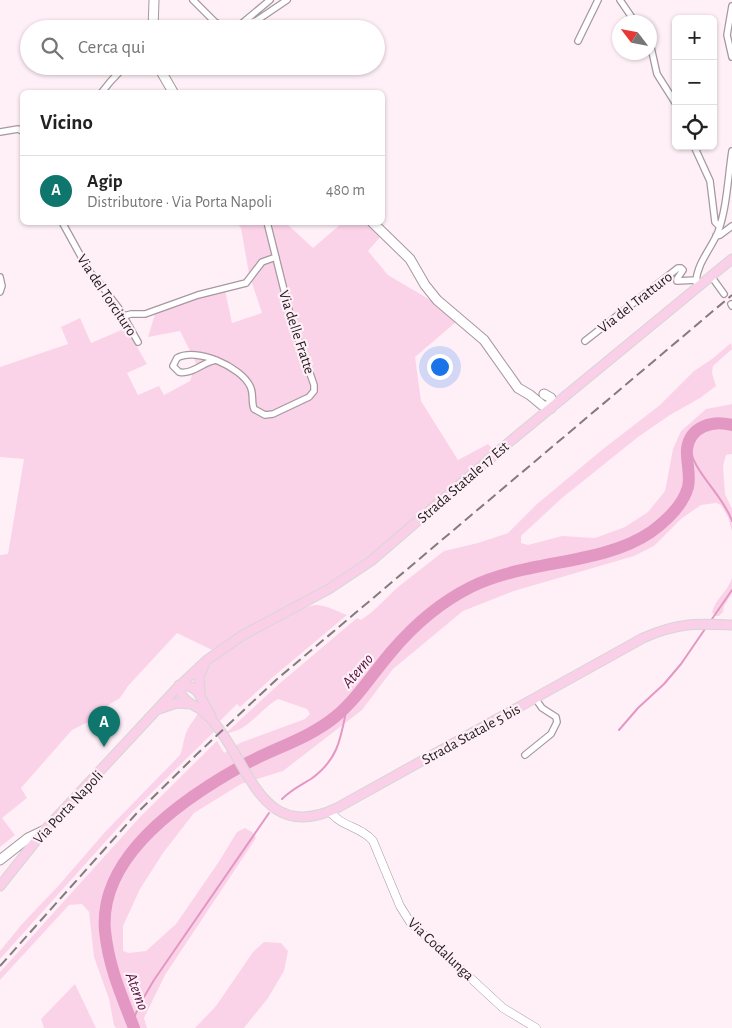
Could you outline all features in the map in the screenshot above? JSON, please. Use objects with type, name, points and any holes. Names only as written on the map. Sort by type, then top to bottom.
[{"type":"main road","points":[[153,20],[154,0]]},
{"type":"main road","points":[[163,75],[172,90]]},
{"type":"main road","points":[[375,225],[410,259],[437,300],[484,340],[517,387],[545,407],[551,408],[551,400],[544,394]]},
{"type":"main road","name":"Strada Statale 17 Est","points":[[180,685],[207,660],[243,635],[329,589],[362,568],[569,394],[697,283],[711,276],[732,259]]},
{"type":"main road","points":[[525,392],[569,394]]},
{"type":"main road","points":[[536,400],[540,410],[537,420]]},
{"type":"main road","name":"Strada Statale 5 bis","points":[[200,696],[206,709],[222,730],[254,786],[271,806],[286,814],[311,816],[330,811],[634,643],[665,629],[688,624],[732,625]]},
{"type":"main road","points":[[200,696],[198,688],[199,677],[207,660]]},
{"type":"main road","points":[[180,685],[193,687],[200,696]]},
{"type":"main road","name":"Strada Statale 5 bis","points":[[180,685],[182,697],[213,721],[234,752]]},
{"type":"main road","name":"Via Porta Napoli","points":[[0,886],[47,828],[180,685]]},
{"type":"main road","points":[[157,710],[174,703],[190,704]]},
{"type":"main road","points":[[5,858],[32,836],[47,828]]},
{"type":"main road","points":[[5,858],[19,851],[22,858]]},
{"type":"main road","points":[[5,858],[12,861],[13,869]]},
{"type":"street","points":[[193,0],[214,20]]},
{"type":"street","points":[[246,20],[270,0]]},
{"type":"street","points":[[257,20],[287,0]]},
{"type":"street","points":[[578,41],[598,0]]},
{"type":"street","points":[[620,0],[630,15]]},
{"type":"street","points":[[732,6],[728,34],[732,57]]},
{"type":"street","points":[[653,60],[656,73],[672,98]]},
{"type":"street","points":[[104,90],[116,75]]},
{"type":"street","points":[[0,132],[16,129],[20,130]]},
{"type":"street","points":[[696,150],[708,176],[715,222],[719,226]]},
{"type":"street","points":[[697,283],[702,259],[716,236],[719,226],[732,150]]},
{"type":"street","name":"Via del Torcituro","points":[[64,225],[89,272],[124,316],[138,342]]},
{"type":"street","name":"Via delle Fratte","points":[[216,360],[209,361],[185,373],[179,372],[173,366],[175,360],[186,354],[195,354],[216,360],[239,373],[247,381],[251,390],[252,407],[260,414],[265,415],[273,414],[309,397],[313,393],[314,385],[291,318],[268,225]]},
{"type":"street","points":[[716,236],[732,226]]},
{"type":"street","points":[[124,316],[145,314],[198,295],[246,284],[262,262],[276,257]]},
{"type":"street","name":"Via del Tratturo","points":[[585,341],[679,268],[683,270],[677,279],[678,282],[697,283]]},
{"type":"street","points":[[0,276],[2,286],[0,292]]},
{"type":"street","points":[[711,276],[724,294]]},
{"type":"street","points":[[526,755],[550,734],[558,722],[556,717],[542,708],[535,698]]},
{"type":"street","name":"Via Codalunga","points":[[330,811],[336,818],[366,834],[373,841],[400,906],[416,929],[470,975],[507,1012],[536,1028]]},
{"type":"shaded area","points":[[239,225],[288,225],[313,248],[340,225],[369,225],[381,236],[368,251],[388,275],[432,301],[456,322],[415,357],[421,401],[458,460],[488,444],[493,450],[397,535],[356,567],[320,590],[212,650],[177,633],[128,686],[120,698],[97,712],[88,722],[72,730],[21,788],[27,798],[2,818],[15,835],[0,847],[0,555],[8,554],[24,459],[0,457],[0,367],[68,344],[61,327],[80,318],[91,343],[126,328],[147,364],[127,373],[138,395],[159,386],[164,395],[190,381],[196,363],[180,331],[148,337],[155,314],[203,295],[225,290],[232,323],[262,313],[249,274],[241,228]]},
{"type":"shaded area","points":[[731,343],[732,349],[713,366],[712,373],[716,386],[638,437],[562,498],[521,536],[521,543],[528,545],[562,536],[595,538],[625,527],[648,512],[665,491],[673,449],[681,431],[706,409],[732,404],[732,454],[726,455],[723,466],[725,494],[732,509],[732,531],[728,517],[721,505],[716,503],[701,505],[681,519],[654,546],[634,556],[514,591],[463,611],[393,669],[362,710],[283,771],[241,784],[194,813],[163,853],[140,889],[123,926],[123,951],[129,953],[146,951],[176,924],[237,832],[245,828],[252,832],[256,838],[165,975],[144,1018],[147,1028],[116,1028],[114,1025],[109,999],[94,957],[89,912],[82,904],[69,905],[0,980],[0,972],[140,817],[217,741],[224,753],[240,743],[305,719],[310,714],[307,709],[278,699],[241,729],[226,733],[279,684],[357,618],[361,620],[372,612],[398,587],[444,551],[478,543],[508,533],[537,504],[660,405],[694,371]]},
{"type":"shaded area","points":[[732,578],[732,593],[724,606],[723,612],[719,616],[715,616],[712,612],[714,607]]},
{"type":"shaded area","points":[[315,605],[327,607],[347,615],[240,707],[237,704],[219,722],[221,725],[133,811],[0,959],[0,951],[22,924],[105,832],[180,755],[188,729],[198,714],[204,700],[202,680],[205,671],[211,664],[264,628],[300,609]]},
{"type":"shaded area","points":[[264,942],[281,943],[288,951],[284,971],[268,998],[244,1028],[195,1028],[216,1006],[253,952]]},
{"type":"shaded area","points":[[75,984],[96,1028],[44,1028],[41,1019]]},
{"type":"waterway","name":"Aterno","points":[[134,1028],[109,957],[105,931],[107,903],[116,876],[132,852],[152,829],[176,809],[226,775],[249,762],[304,737],[335,717],[358,694],[409,632],[428,615],[460,593],[493,578],[516,571],[610,551],[631,543],[651,532],[673,512],[686,494],[689,478],[687,449],[693,435],[710,424],[732,425]]},
{"type":"waterway","points":[[689,442],[695,462],[722,501],[732,521]]},
{"type":"waterway","points":[[712,619],[732,590]]},
{"type":"waterway","points":[[619,730],[638,708],[664,684],[681,664],[705,629]]},
{"type":"waterway","points":[[282,799],[292,790],[311,779],[328,764],[337,747],[347,706]]},
{"type":"waterway","points":[[132,1022],[154,980],[269,813]]},
{"type":"railway","points":[[0,966],[136,814],[276,680],[732,295]]},
{"type":"place","name":"Agip","points":[[104,747]]}]
